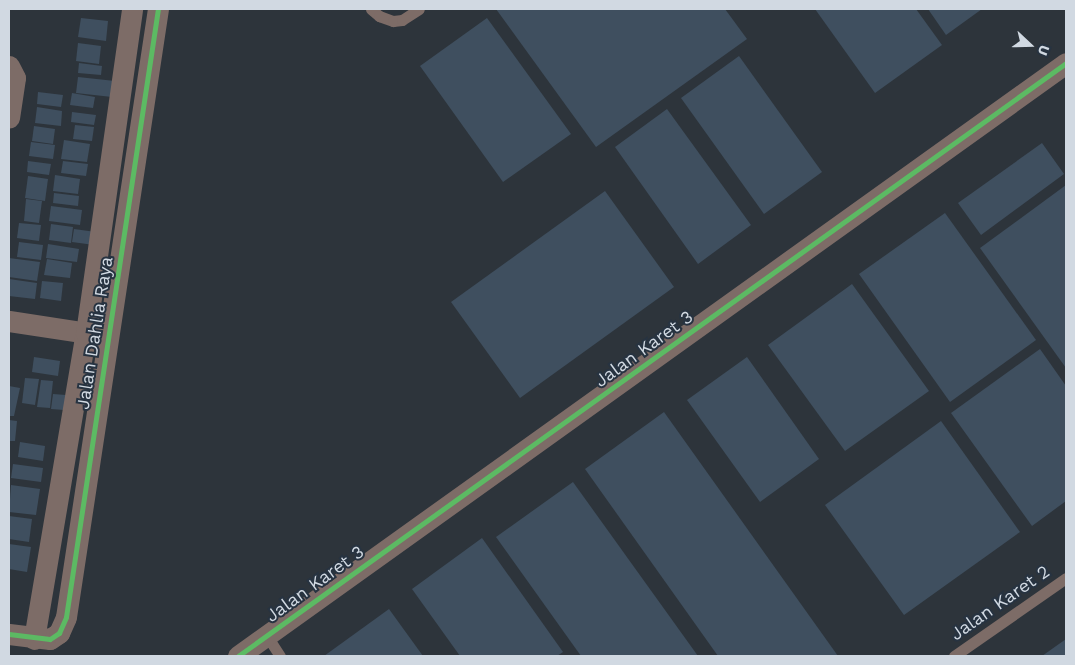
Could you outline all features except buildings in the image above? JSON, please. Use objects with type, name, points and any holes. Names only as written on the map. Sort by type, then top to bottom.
[{"type":"street","name":"Jalan Dahlia Raya","points":[[132,9],[86,333],[34,640],[50,640],[59,633],[66,617],[158,9]]},
{"type":"street","name":"Jalan Karet 3","points":[[238,656],[1066,63]]},
{"type":"street","points":[[9,66],[15,78],[9,118]]},
{"type":"street","points":[[9,321],[108,336]]},
{"type":"street","points":[[9,634],[34,640]]},
{"type":"lane","points":[[371,9],[379,16],[402,20],[419,9]]},
{"type":"lane","name":"Jalan Karet 2","points":[[954,656],[1066,578]]},
{"type":"lane","points":[[266,636],[280,656]]},
{"type":"cycle path","points":[[9,634],[50,639],[59,633],[66,617],[158,9]]},
{"type":"cycle path","points":[[238,656],[1066,63]]}]
